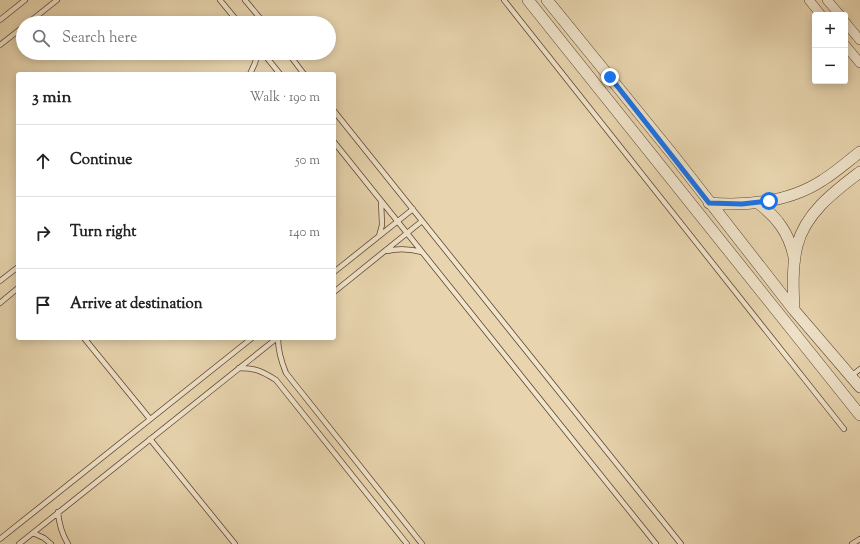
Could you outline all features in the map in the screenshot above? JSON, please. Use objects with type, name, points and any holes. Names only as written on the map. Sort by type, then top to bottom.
[{"type":"street","points":[[528,0],[860,415]]},
{"type":"street","points":[[547,0],[610,77],[794,310],[856,373],[860,387]]},
{"type":"street","points":[[809,0],[819,12]]},
{"type":"street","points":[[828,0],[838,12]]},
{"type":"street","points":[[848,26],[860,40]]},
{"type":"street","points":[[848,48],[860,63]]},
{"type":"street","points":[[598,87],[610,77]]},
{"type":"street","points":[[709,203],[742,204],[779,199],[810,188],[860,152]]},
{"type":"street","points":[[794,310],[795,261],[797,246],[802,231],[810,218],[836,190],[860,172]]},
{"type":"street","points":[[758,203],[776,218],[783,228],[792,249],[795,261]]},
{"type":"street","points":[[838,387],[856,373]]},
{"type":"lane","points":[[0,20],[25,0]]},
{"type":"lane","points":[[37,16],[57,0]]},
{"type":"lane","points":[[220,0],[233,16]]},
{"type":"lane","points":[[245,0],[258,16]]},
{"type":"lane","points":[[504,0],[844,429]]},
{"type":"lane","points":[[0,45],[16,32]]},
{"type":"lane","points":[[251,72],[256,60]]},
{"type":"lane","points":[[269,60],[278,72]]},
{"type":"lane","points":[[293,60],[302,72]]},
{"type":"lane","points":[[336,113],[680,544]]},
{"type":"lane","points":[[336,145],[656,544]]},
{"type":"lane","points":[[379,236],[382,219],[381,201]]},
{"type":"lane","points":[[336,270],[413,209]]},
{"type":"lane","points":[[336,290],[422,221]]},
{"type":"lane","points":[[385,251],[397,248],[422,252]]},
{"type":"lane","points":[[0,281],[16,271]]},
{"type":"lane","points":[[0,302],[16,290]]},
{"type":"lane","points":[[86,340],[150,419]]},
{"type":"lane","points":[[0,539],[249,340]]},
{"type":"lane","points":[[19,544],[275,340]]},
{"type":"lane","points":[[278,340],[278,349],[286,373],[422,544]]},
{"type":"lane","points":[[239,368],[252,368],[265,372],[276,380],[407,544]]},
{"type":"lane","points":[[150,439],[235,544]]},
{"type":"lane","points":[[58,512],[59,524],[63,536],[68,544]]},
{"type":"lane","points":[[33,533],[44,538],[51,544]]},
{"type":"lane","points":[[852,544],[860,539]]},
{"type":"route","points":[[610,77],[673,155],[709,203],[742,204],[769,201]]}]
